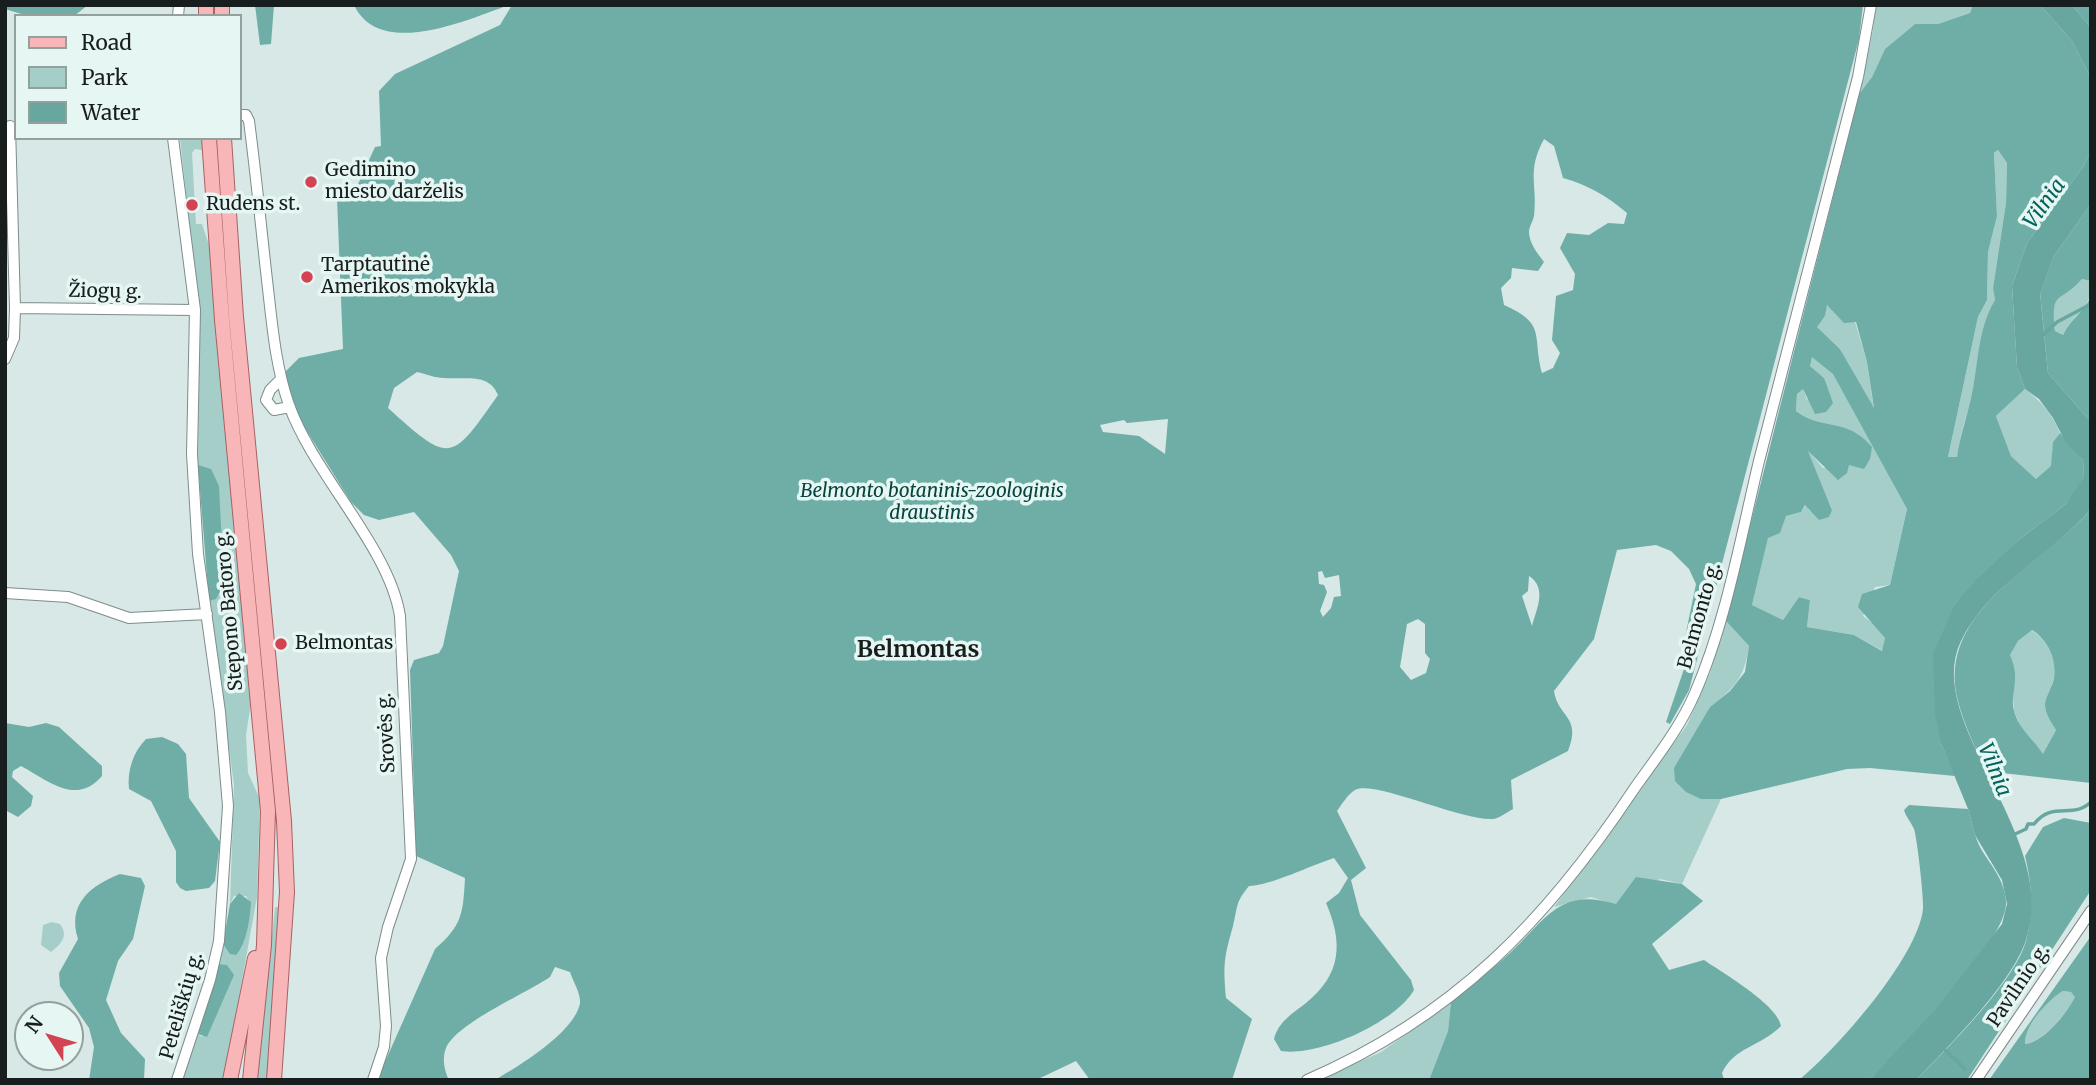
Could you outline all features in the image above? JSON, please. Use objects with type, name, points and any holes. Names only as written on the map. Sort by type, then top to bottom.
[{"type":"main road","name":"Stepono Batoro g.","points":[[209,140],[222,320],[268,811],[267,897],[250,1080]]},
{"type":"main road","name":"Stepono Batoro g.","points":[[224,140],[236,317],[284,821],[287,892],[274,1080]]},
{"type":"main road","points":[[230,1080],[267,897]]},
{"type":"street","name":"Belmonto g.","points":[[1307,1080],[1389,1041],[1495,961],[1533,922],[1600,841],[1689,706],[1712,647],[1735,559],[1858,77],[1871,5]]},
{"type":"street","name":"Srovės g.","points":[[242,115],[246,115],[249,121],[281,379],[290,407],[312,452],[384,570],[398,601],[411,859],[381,958],[386,1026],[384,1048],[373,1080]]},
{"type":"street","points":[[5,359],[14,338],[15,308],[10,126]]},
{"type":"street","name":"Stepono Batoro g.","points":[[173,140],[195,310],[192,454],[198,554],[228,806],[219,941]]},
{"type":"street","name":"Žiogų g.","points":[[15,308],[195,310]]},
{"type":"street","name":"Srovės g.","points":[[281,379],[266,400],[274,410],[290,407]]},
{"type":"street","points":[[5,593],[68,597],[129,618],[207,614]]},
{"type":"street","name":"Pavilnio g.","points":[[1976,1080],[2091,911]]},
{"type":"street","name":"Peteliškių g.","points":[[177,1080],[210,980],[219,941]]},
{"type":"green space","points":[[5,5],[88,5],[77,14],[21,14],[5,9]]},
{"type":"green space","points":[[255,5],[274,5],[271,44],[260,45]]},
{"type":"green space","points":[[354,5],[509,5],[449,26],[404,33],[384,30],[366,21]]},
{"type":"green space","name":"Belmonto botaninis-zoologinis draustinis","points":[[512,5],[1863,5],[1859,39],[1689,690],[1670,724],[1666,722],[1684,669],[1683,647],[1696,584],[1689,569],[1671,551],[1656,545],[1617,550],[1594,639],[1554,691],[1556,700],[1571,724],[1572,739],[1568,751],[1511,780],[1513,809],[1493,819],[1479,818],[1365,788],[1352,792],[1337,811],[1366,868],[1351,880],[1360,915],[1411,980],[1414,990],[1404,1002],[1373,1025],[1334,1043],[1315,1049],[1281,1051],[1274,1039],[1279,1027],[1318,992],[1333,969],[1337,944],[1326,903],[1339,893],[1348,878],[1334,858],[1279,879],[1249,886],[1244,892],[1238,905],[1226,954],[1225,986],[1226,998],[1252,1019],[1232,1080],[1090,1080],[1076,1061],[1036,1080],[495,1080],[545,1047],[576,1014],[580,999],[570,972],[555,967],[550,977],[477,1019],[453,1038],[444,1056],[449,1080],[377,1080],[435,949],[451,933],[462,909],[465,878],[416,856],[410,670],[414,660],[439,653],[443,646],[459,571],[451,555],[414,512],[379,520],[364,515],[351,502],[295,412],[285,372],[299,358],[343,349],[337,198],[354,193],[375,147],[381,146],[379,91],[395,74],[500,25]],"holes":[[[1544,139],[1554,146],[1563,178],[1597,192],[1627,213],[1624,224],[1608,223],[1589,235],[1567,233],[1560,248],[1575,274],[1573,290],[1556,296],[1552,340],[1560,353],[1553,368],[1542,373],[1532,325],[1527,318],[1504,305],[1501,288],[1511,278],[1512,268],[1538,271],[1544,262],[1529,236],[1535,205],[1535,161]],[[417,372],[441,378],[482,380],[489,383],[498,395],[470,433],[459,444],[449,448],[438,447],[425,439],[388,408],[394,388]],[[1168,419],[1165,454],[1139,436],[1103,432],[1100,425],[1124,420],[1127,423]],[[1322,571],[1325,578],[1339,575],[1341,596],[1334,597],[1331,608],[1323,617],[1320,611],[1327,592],[1324,585],[1319,584],[1318,572]],[[1529,576],[1535,581],[1539,593],[1532,626],[1522,596],[1528,591]],[[1418,619],[1425,624],[1425,653],[1430,659],[1426,673],[1411,680],[1400,667],[1407,624]]]},
{"type":"green space","points":[[1875,5],[1973,5],[1970,13],[1938,24],[1915,24],[1885,49],[1872,77],[1859,94],[1873,30]]},
{"type":"green space","points":[[1973,5],[2040,5],[2072,41],[2091,78],[2091,151],[2083,167],[2027,243],[2012,286],[2017,367],[2025,389],[1996,416],[2011,456],[2036,479],[2051,466],[2053,442],[2060,433],[2083,460],[2084,477],[2066,504],[2021,538],[1955,604],[1941,743],[1955,776],[1870,768],[1847,769],[1721,799],[1701,799],[1686,792],[1675,781],[1674,768],[1710,707],[1730,691],[1745,672],[1749,646],[1726,621],[1859,94],[1872,77],[1885,49],[1915,24],[1938,24],[1970,13]],"holes":[[[1998,150],[2007,163],[2006,203],[1993,288],[1995,300],[1984,326],[1957,457],[1948,457],[1978,317],[1987,300],[1988,252],[1997,216],[1994,153]],[[1827,305],[1844,323],[1856,322],[1867,362],[1874,408],[1840,349],[1817,327],[1825,316]],[[1812,357],[1833,374],[1907,509],[1890,585],[1862,594],[1858,607],[1885,638],[1882,651],[1854,635],[1807,627],[1810,600],[1799,597],[1783,620],[1752,605],[1768,538],[1780,533],[1786,516],[1801,512],[1805,505],[1819,520],[1829,517],[1832,510],[1808,451],[1838,480],[1847,473],[1849,465],[1864,469],[1870,459],[1872,447],[1853,431],[1815,421],[1796,411],[1797,394],[1803,389],[1815,414],[1826,412],[1833,403],[1824,378],[1810,366]]]},
{"type":"green space","points":[[2072,5],[2091,5],[2091,28]]},
{"type":"green space","points":[[180,140],[202,140],[202,150],[195,149],[192,153],[196,224],[202,224],[210,248],[252,696],[246,735],[248,773],[260,799],[257,897],[224,1080],[182,1080],[198,1034],[202,1037],[226,965],[219,964],[223,947],[249,909],[246,896],[234,896],[230,904],[234,785],[209,601],[221,594],[198,465],[199,315]]},
{"type":"green space","points":[[1998,150],[2007,163],[2006,203],[1993,288],[1995,300],[1984,326],[1957,458],[1948,457],[1978,317],[1987,300],[1988,252],[1997,216],[1994,153]]},
{"type":"green space","points":[[2091,204],[2091,281],[2082,279],[2058,299],[2054,317],[2055,331],[2063,335],[2091,296],[2091,422],[2048,373],[2040,292],[2054,256]]},
{"type":"green space","points":[[2082,279],[2091,281],[2088,300],[2063,335],[2055,331],[2055,303]]},
{"type":"green space","points":[[1826,305],[1855,322],[1867,362],[1874,410],[1840,349],[1816,326],[1825,316]]},
{"type":"green space","points":[[1812,356],[1833,373],[1907,509],[1890,585],[1875,587],[1863,616],[1877,626],[1885,638],[1883,651],[1854,635],[1807,627],[1810,600],[1799,597],[1783,620],[1752,605],[1768,537],[1786,516],[1801,512],[1806,505],[1810,511],[1832,510],[1807,449],[1823,468],[1849,465],[1871,447],[1852,431],[1815,421],[1796,411],[1797,394],[1803,388],[1807,400],[1824,378],[1810,366]]},
{"type":"green space","points":[[2025,389],[2046,408],[2060,433],[2053,443],[2052,466],[2037,480],[2011,456],[1996,416]]},
{"type":"green space","points":[[198,465],[211,469],[219,486],[224,586],[216,599],[209,601]]},
{"type":"green space","points":[[2091,509],[2091,783],[1985,771],[1958,701],[1955,669],[1962,641],[1977,616],[1997,593]],"holes":[[[2032,630],[2050,650],[2055,671],[2045,704],[2047,715],[2056,730],[2043,754],[2017,720],[2013,707],[2015,673],[2010,655],[2018,641]]]},
{"type":"green space","points":[[1726,621],[1749,646],[1737,682],[1709,708],[1701,799],[1721,799],[1682,884],[1660,879],[1616,905],[1591,897],[1554,907],[1687,725],[1710,673]]},
{"type":"green space","points":[[2031,630],[2046,644],[2055,670],[2045,704],[2047,715],[2056,730],[2043,755],[2022,730],[2014,711],[2010,655],[2018,641]]},
{"type":"green space","points":[[5,723],[29,727],[46,723],[59,727],[102,766],[102,776],[92,785],[72,790],[52,784],[21,766],[13,771],[12,777],[33,796],[31,806],[18,817],[5,810]]},
{"type":"green space","points":[[162,737],[178,744],[186,754],[189,798],[220,842],[215,881],[209,888],[186,891],[180,888],[176,882],[176,851],[151,801],[129,789],[134,756],[146,739]]},
{"type":"green space","points":[[1909,805],[1968,809],[1981,849],[2003,886],[2006,901],[2002,918],[1990,941],[1950,994],[1869,1080],[1799,1080],[1834,1047],[1873,1001],[1907,952],[1918,929],[1923,909],[1922,893],[1914,829],[1904,810]]},
{"type":"green space","points":[[2064,818],[2091,823],[2091,890],[1967,1080],[1916,1080],[1979,1014],[2009,975],[2029,930],[2031,888],[2025,856],[2043,827]]},
{"type":"green space","points":[[120,874],[141,878],[145,886],[133,939],[118,961],[106,1000],[121,1033],[145,1059],[144,1080],[89,1080],[94,1047],[84,1021],[84,1001],[70,1001],[60,986],[59,973],[78,939],[75,927],[79,906],[91,891]]},
{"type":"green space","points":[[1636,877],[1682,884],[1703,901],[1652,944],[1669,970],[1704,960],[1760,999],[1778,1018],[1781,1026],[1733,1058],[1722,1073],[1724,1080],[1429,1080],[1448,1031],[1451,1002],[1504,959],[1556,909],[1581,900],[1616,904]]},
{"type":"green space","points":[[239,893],[251,902],[249,923],[236,955],[230,954],[223,944],[230,904]]},
{"type":"green space","points":[[275,907],[280,907],[268,1080],[257,1080]]},
{"type":"green space","points":[[52,922],[60,924],[64,936],[51,952],[41,945],[43,925]]},
{"type":"green space","points":[[2091,936],[2091,1080],[1989,1080]],"holes":[[[2063,991],[2071,992],[2075,997],[2061,1018],[2047,1033],[2025,1044],[2028,1029],[2044,1007]]]},
{"type":"green space","points":[[219,964],[227,965],[234,975],[207,1037],[198,1034]]},
{"type":"green space","points":[[2063,991],[2071,992],[2076,997],[2067,1011],[2046,1033],[2024,1044],[2028,1029],[2038,1014],[2050,1000]]},
{"type":"green space","points":[[1451,1002],[1448,1031],[1429,1080],[1319,1080],[1381,1052]]},
{"type":"water","points":[[2040,5],[2072,5],[2091,28],[2091,78],[2072,41]]},
{"type":"water","points":[[2091,151],[2091,204],[2054,256],[2040,293],[2048,373],[2091,422],[2091,509],[2058,542],[1987,603],[1961,641],[1954,674],[1960,708],[1974,745],[2011,823],[2026,863],[2032,903],[2025,943],[2006,978],[1992,996],[1916,1080],[1869,1080],[1936,1009],[2002,924],[2007,904],[2002,880],[1975,835],[1968,809],[1941,743],[1935,714],[1933,654],[1955,604],[1976,580],[2021,538],[2066,504],[2084,477],[2083,460],[2066,443],[2039,399],[2025,389],[2017,367],[2012,286],[2027,243],[2083,167]]},
{"type":"waterway","points":[[2041,337],[2057,322],[2091,304]]},
{"type":"waterway","points":[[2013,835],[2048,813],[2077,810],[2091,802]]},
{"type":"waterway","points":[[1942,1047],[1965,1069]]},
{"type":"place","name":"Gedimino miesto darželis","points":[[311,182]]},
{"type":"place","name":"Rudens st.","points":[[192,205]]},
{"type":"place","name":"Tarptautinė Amerikos mokykla","points":[[307,277]]},
{"type":"place","name":"Belmontas","points":[[281,644]]},
{"type":"district","name":"Belmontas","points":[[918,650]]},
{"type":"water label","name":"Vilnia","points":[[2045,204]]},
{"type":"water label","name":"Vilnia","points":[[1994,770]]}]
